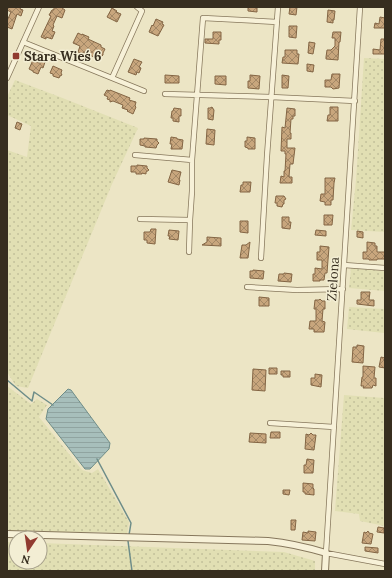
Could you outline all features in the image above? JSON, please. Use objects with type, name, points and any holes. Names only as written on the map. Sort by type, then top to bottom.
[{"type":"street","points":[[7,78],[39,7]]},
{"type":"street","points":[[112,78],[142,11],[137,7]]},
{"type":"street","points":[[260,258],[278,7]]},
{"type":"street","name":"Zielona","points":[[326,553],[360,7]]},
{"type":"street","points":[[189,252],[192,160],[202,18],[276,22]]},
{"type":"street","points":[[23,42],[144,91]]},
{"type":"street","points":[[165,94],[355,101]]},
{"type":"street","points":[[135,155],[192,160]]},
{"type":"street","points":[[140,219],[190,220]]},
{"type":"street","points":[[344,265],[385,268]]},
{"type":"street","points":[[247,287],[297,290],[343,289]]},
{"type":"street","points":[[270,423],[334,427]]},
{"type":"street","points":[[7,534],[285,542],[326,553],[385,564]]},
{"type":"street","points":[[325,571],[326,553]]},
{"type":"shaded area","points":[[364,58],[385,59],[385,232],[351,230],[356,180]]},
{"type":"shaded area","points":[[15,80],[138,128],[112,184],[28,388],[16,386],[7,372],[7,150],[27,157],[31,126],[7,115],[7,97]]},
{"type":"shaded area","points":[[351,268],[385,271],[385,291],[349,288]]},
{"type":"shaded area","points":[[349,307],[385,309],[385,335],[384,333],[347,329]]},
{"type":"shaded area","points":[[7,386],[31,404],[37,399],[47,405],[39,417],[82,470],[92,473],[98,469],[129,522],[127,534],[98,532],[48,532],[48,530],[8,530],[7,532]]},
{"type":"shaded area","points":[[385,388],[385,526],[360,521],[359,514],[335,511],[344,395],[384,398]]},
{"type":"shaded area","points":[[7,542],[8,570],[48,570],[48,543],[284,552],[315,561],[315,571],[7,571]]},
{"type":"water","points":[[68,389],[71,390],[110,443],[109,449],[90,469],[85,469],[46,419],[48,409]]},
{"type":"building","points":[[7,7],[21,7],[20,9],[23,10],[21,16],[17,14],[12,29],[7,27],[7,21],[11,12],[7,10]]},
{"type":"building","points":[[55,7],[62,7],[65,10],[62,18],[57,16],[53,25],[52,31],[55,32],[52,39],[46,37],[46,39],[41,37],[51,16],[49,15]]},
{"type":"building","points":[[248,7],[257,7],[257,12],[248,11]]},
{"type":"building","points":[[290,7],[297,7],[296,15],[289,14]]},
{"type":"building","points":[[112,8],[121,14],[117,22],[107,17]]},
{"type":"building","points":[[328,10],[335,11],[333,23],[327,22]]},
{"type":"building","points":[[380,17],[385,18],[385,28],[374,28],[375,23],[379,24]]},
{"type":"building","points":[[156,19],[163,22],[162,24],[164,25],[158,36],[149,32]]},
{"type":"building","points":[[289,26],[297,26],[296,38],[289,37]]},
{"type":"building","points":[[213,32],[221,32],[221,40],[219,40],[219,44],[205,43],[205,39],[213,39]]},
{"type":"building","points":[[333,32],[341,32],[338,60],[326,59],[327,50],[331,50],[335,46],[335,38],[332,38]]},
{"type":"building","points":[[78,33],[89,37],[88,39],[101,45],[101,47],[105,49],[103,55],[101,57],[95,54],[94,57],[83,52],[83,54],[78,52],[80,46],[73,43]]},
{"type":"building","points":[[381,39],[385,39],[385,54],[373,54],[373,49],[380,50]]},
{"type":"building","points":[[309,42],[315,43],[313,54],[308,53]]},
{"type":"building","points":[[285,50],[297,50],[297,54],[299,54],[298,64],[282,63],[283,57],[285,57]]},
{"type":"building","points":[[134,59],[142,62],[139,67],[141,68],[139,73],[137,72],[136,75],[128,72]]},
{"type":"building","points":[[33,60],[39,63],[40,60],[45,62],[43,68],[41,67],[38,74],[29,69]]},
{"type":"building","points":[[307,64],[314,65],[313,72],[307,71]]},
{"type":"building","points":[[53,66],[62,70],[62,75],[59,78],[50,73]]},
{"type":"building","points":[[332,74],[340,74],[339,88],[333,89],[331,87],[325,87],[325,80],[331,80]]},
{"type":"building","points":[[165,75],[179,76],[179,83],[165,83]]},
{"type":"building","points":[[250,75],[260,76],[259,89],[248,88]]},
{"type":"building","points":[[282,75],[289,76],[288,88],[282,88]]},
{"type":"building","points":[[215,76],[226,76],[226,85],[215,84]]},
{"type":"building","points":[[107,90],[130,98],[129,100],[136,102],[136,107],[133,114],[122,108],[123,105],[113,101],[110,102],[110,100],[107,99],[108,97],[104,95]]},
{"type":"building","points":[[212,107],[214,110],[213,120],[208,119],[208,108]]},
{"type":"building","points":[[330,107],[338,107],[338,121],[327,121],[328,115],[330,115]]},
{"type":"building","points":[[174,108],[181,109],[179,122],[173,121],[173,118],[171,118]]},
{"type":"building","points":[[287,108],[295,109],[295,116],[291,119],[291,139],[287,139],[287,148],[295,148],[293,164],[290,164],[289,177],[292,177],[292,183],[280,183],[281,176],[284,177],[285,171],[286,154],[285,151],[281,151],[282,127],[285,128]]},
{"type":"building","points":[[17,122],[22,124],[20,130],[15,128]]},
{"type":"building","points":[[207,129],[215,130],[214,145],[206,144]]},
{"type":"building","points":[[171,137],[183,140],[182,149],[171,149]]},
{"type":"building","points":[[247,137],[255,138],[255,149],[248,149],[245,147]]},
{"type":"building","points":[[140,139],[157,139],[159,143],[156,148],[145,147],[140,145]]},
{"type":"building","points":[[131,166],[147,166],[149,170],[146,174],[136,174],[136,172],[131,172]]},
{"type":"building","points":[[172,170],[181,172],[179,185],[168,182]]},
{"type":"building","points":[[325,178],[335,178],[333,200],[331,200],[331,205],[325,205],[325,202],[320,201],[321,194],[325,194]]},
{"type":"building","points":[[243,182],[251,182],[250,192],[240,192]]},
{"type":"building","points":[[276,196],[284,196],[286,199],[284,200],[282,207],[277,206],[277,203],[275,203]]},
{"type":"building","points":[[324,215],[333,215],[332,225],[324,225]]},
{"type":"building","points":[[282,217],[289,217],[289,222],[291,222],[290,229],[282,228]]},
{"type":"building","points":[[240,221],[248,221],[248,233],[240,232]]},
{"type":"building","points":[[151,229],[156,229],[155,244],[147,243],[147,240],[144,240],[144,232],[150,232]]},
{"type":"building","points":[[169,230],[179,231],[178,240],[169,239]]},
{"type":"building","points":[[316,230],[326,231],[326,236],[315,235]]},
{"type":"building","points":[[357,231],[363,232],[363,238],[357,237]]},
{"type":"building","points":[[207,237],[221,238],[221,246],[202,245],[207,242]]},
{"type":"building","points":[[250,242],[248,258],[240,258],[242,245],[246,245]]},
{"type":"building","points":[[367,242],[375,243],[375,246],[377,246],[377,252],[385,252],[385,259],[363,259],[363,252],[367,252]]},
{"type":"building","points":[[320,246],[329,247],[327,273],[325,273],[324,280],[313,281],[315,268],[322,269],[322,260],[317,260],[317,252],[320,252]]},
{"type":"building","points":[[250,271],[264,271],[263,279],[250,278]]},
{"type":"building","points":[[279,274],[292,274],[291,282],[278,281]]},
{"type":"building","points":[[361,292],[370,292],[369,300],[374,300],[374,306],[357,304],[357,300],[361,300]]},
{"type":"building","points":[[259,297],[269,298],[269,306],[259,306]]},
{"type":"building","points":[[320,299],[325,301],[322,321],[325,322],[324,332],[314,332],[314,329],[309,329],[310,321],[316,321],[316,309],[314,309],[315,300]]},
{"type":"building","points":[[357,345],[364,346],[363,363],[352,362],[353,347],[357,347]]},
{"type":"building","points":[[381,357],[385,358],[385,368],[379,367]]},
{"type":"building","points":[[363,366],[375,367],[374,378],[376,378],[376,386],[373,385],[372,388],[363,388],[364,386],[361,386]]},
{"type":"building","points":[[269,368],[277,368],[277,374],[269,374]]},
{"type":"building","points":[[253,369],[266,370],[265,391],[252,390]]},
{"type":"building","points":[[281,371],[290,371],[290,377],[283,377],[283,375],[281,375]]},
{"type":"building","points":[[315,374],[322,375],[321,387],[311,385],[311,378],[315,378]]},
{"type":"building","points":[[271,432],[280,432],[280,438],[270,438]]},
{"type":"building","points":[[250,433],[266,434],[266,443],[249,442]]},
{"type":"building","points":[[311,433],[316,435],[314,450],[305,449],[306,434],[309,435]]},
{"type":"building","points":[[307,459],[314,460],[313,473],[304,473],[304,465],[306,465]]},
{"type":"building","points":[[303,483],[313,484],[314,495],[305,494],[305,492],[303,492]]},
{"type":"building","points":[[283,490],[290,490],[289,495],[283,494]]},
{"type":"building","points":[[291,520],[296,520],[295,530],[291,530]]},
{"type":"building","points":[[378,527],[384,528],[384,533],[377,532]]},
{"type":"building","points":[[308,531],[316,532],[315,541],[302,540],[303,532],[308,533]]},
{"type":"building","points":[[368,531],[369,533],[373,534],[371,544],[362,543],[364,532],[366,533]]},
{"type":"building","points":[[365,547],[378,548],[378,553],[365,551]]},
{"type":"waterway","points":[[7,380],[32,401],[34,392],[53,405]]},
{"type":"waterway","points":[[97,459],[131,523],[129,535]]},
{"type":"waterway","points":[[128,541],[132,571]]},
{"type":"place","name":"Stara Wieś 6","points":[[16,56]]}]
